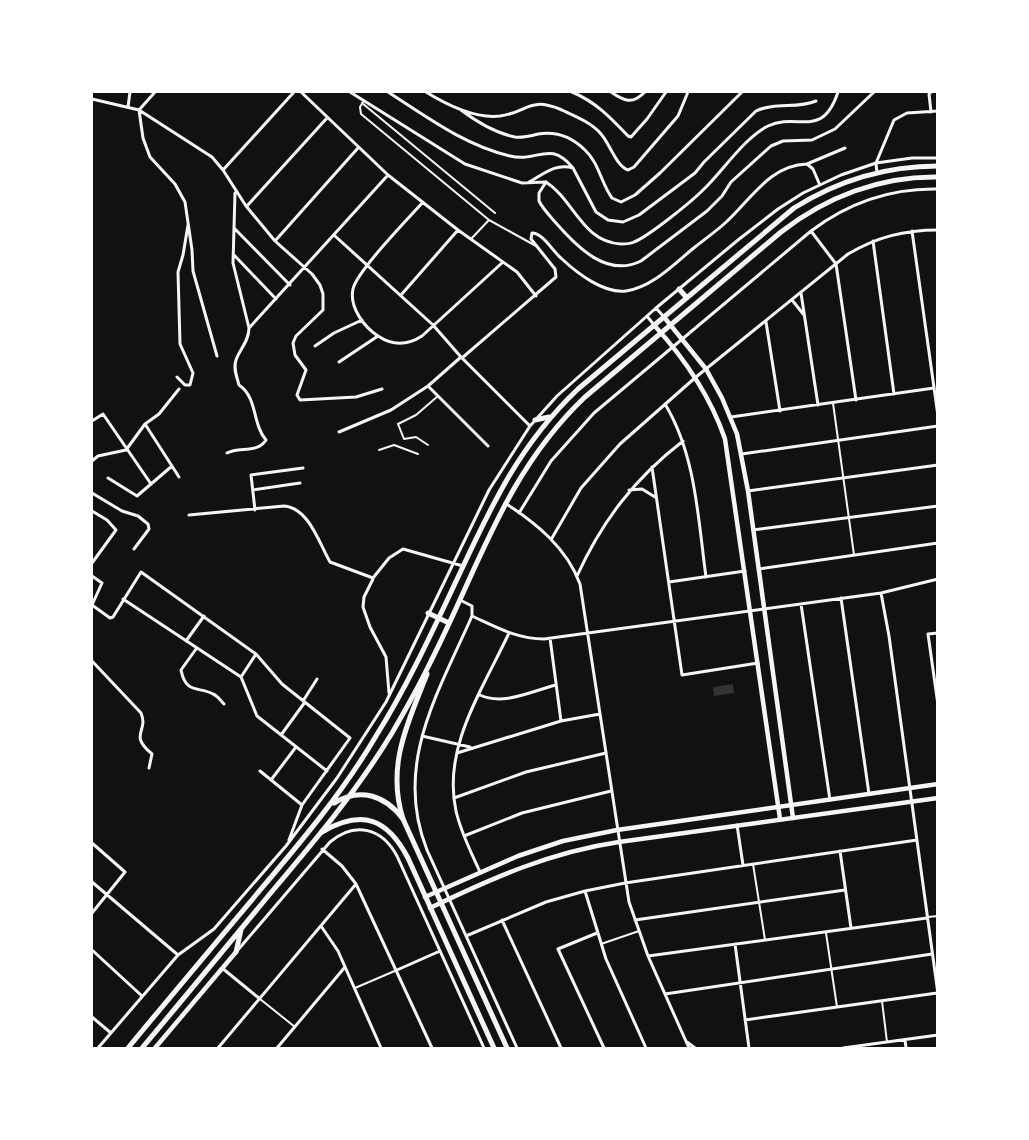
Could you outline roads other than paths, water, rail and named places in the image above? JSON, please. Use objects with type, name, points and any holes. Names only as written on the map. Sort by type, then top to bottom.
[{"type":"main road","points":[[128,1048],[330,806],[354,771],[388,717],[421,655],[501,487],[534,437],[551,416],[578,389],[794,208],[831,188],[878,172],[938,166]]},
{"type":"main road","points":[[507,1048],[403,819],[396,790],[397,762],[404,735],[432,661],[505,503],[529,463],[567,415],[585,397],[781,232],[812,210],[837,197],[878,184],[911,178],[938,177]]},
{"type":"main road","points":[[790,202],[794,208]]},
{"type":"main road","points":[[679,289],[687,298]]},
{"type":"main road","points":[[535,420],[551,416]]},
{"type":"main road","points":[[494,482],[501,487]]},
{"type":"main road","points":[[428,613],[449,623]]},
{"type":"main road","points":[[142,1048],[321,834],[350,796],[391,734],[432,661]]},
{"type":"main road","points":[[330,806],[350,796],[376,796],[390,805],[403,819]]},
{"type":"main road","points":[[321,834],[349,820],[369,820],[382,825],[400,844],[494,1048]]},
{"type":"main road","points":[[311,829],[321,834]]},
{"type":"main road","points":[[287,844],[293,851]]},
{"type":"main road","points":[[236,952],[241,929]]},
{"type":"street","points":[[128,107],[130,92]]},
{"type":"street","points":[[155,92],[139,110],[143,138],[150,157],[175,184],[185,201],[193,271],[217,356]]},
{"type":"street","points":[[223,170],[294,92]]},
{"type":"street","points":[[301,92],[388,175],[523,277],[536,296]]},
{"type":"street","points":[[350,92],[495,213]]},
{"type":"street","points":[[388,92],[477,147],[520,158],[555,153],[561,156],[573,168],[596,212],[608,220],[623,222],[639,215],[695,173],[756,111],[765,106],[809,104],[816,100]]},
{"type":"street","points":[[426,92],[461,110],[480,124],[513,136],[523,138],[550,133],[562,135],[574,141],[593,158],[612,198],[621,202],[635,195],[660,173],[742,92]]},
{"type":"street","points":[[572,92],[602,109],[631,137],[666,92]]},
{"type":"street","points":[[611,92],[626,101],[632,101],[645,92]]},
{"type":"street","points":[[461,110],[490,116],[512,113],[533,104],[543,104],[561,110],[601,133],[622,166],[628,170],[641,159],[678,116],[688,92]]},
{"type":"street","points":[[363,102],[465,164],[516,181],[546,182],[592,233],[608,242],[629,244],[640,239],[703,190],[754,136],[766,127],[773,124],[809,122],[821,117],[831,109],[838,92]]},
{"type":"street","points":[[546,182],[539,193],[539,201],[573,243],[602,262],[617,267],[630,266],[641,261],[707,211],[722,196],[731,182],[771,146],[783,141],[812,140],[835,129],[874,92]]},
{"type":"street","points":[[931,92],[929,94],[931,112]]},
{"type":"street","points":[[92,99],[139,110],[212,158],[223,170],[246,206],[275,241],[312,274],[320,285],[323,310],[296,336],[292,343],[295,355],[306,370],[298,398],[303,400],[356,397],[382,389]]},
{"type":"street","points":[[363,102],[360,107],[361,114],[489,220],[536,246]]},
{"type":"street","points":[[878,172],[876,163],[894,120],[907,113],[938,111]]},
{"type":"street","points":[[246,206],[327,118]]},
{"type":"street","points":[[275,241],[358,148]]},
{"type":"street","points":[[339,432],[392,410],[428,386],[556,277],[555,269],[531,237],[534,232],[562,260],[599,285],[617,291],[639,288],[667,270],[725,223],[750,195],[774,176],[792,166],[807,164],[844,148]]},
{"type":"street","points":[[98,1048],[178,955],[214,929],[287,844],[349,761],[389,695],[494,482],[535,420],[571,383],[656,308],[778,209],[820,184],[876,163],[912,158],[938,158]]},
{"type":"street","points":[[807,164],[813,169],[820,184]]},
{"type":"street","points":[[529,182],[555,167],[564,165],[573,168]]},
{"type":"street","points":[[249,328],[388,175]]},
{"type":"street","points":[[519,513],[551,461],[580,427],[811,231],[834,215],[867,200],[903,191],[938,189]]},
{"type":"street","points":[[227,453],[234,448],[255,449],[263,445],[266,440],[261,436],[248,392],[239,386],[235,369],[236,360],[249,336],[249,328],[233,262],[235,191]]},
{"type":"street","points":[[423,202],[358,278],[353,291],[354,304],[362,320],[378,336],[391,342],[406,343],[422,336],[503,262]]},
{"type":"street","points":[[471,239],[489,220]]},
{"type":"street","points":[[177,377],[185,385],[190,385],[193,373],[180,344],[178,272],[188,221]]},
{"type":"street","points":[[234,228],[290,285]]},
{"type":"street","points":[[400,295],[458,230]]},
{"type":"street","points":[[552,539],[565,513],[599,465],[620,444],[696,377],[848,254],[890,235],[938,230]]},
{"type":"street","points":[[811,231],[836,264],[856,400]]},
{"type":"street","points":[[912,231],[938,416]]},
{"type":"street","points":[[335,236],[433,325],[530,426]]},
{"type":"street","points":[[873,241],[894,394]]},
{"type":"street","points":[[234,255],[276,299]]},
{"type":"street","points":[[801,293],[818,405]]},
{"type":"street","points":[[792,300],[805,316]]},
{"type":"street","points":[[656,308],[706,369],[731,417],[742,454],[793,818]]},
{"type":"street","points":[[647,316],[696,377],[709,399],[725,439],[780,819]]},
{"type":"street","points":[[315,346],[334,333],[362,320]]},
{"type":"street","points":[[766,322],[780,411]]},
{"type":"street","points":[[339,362],[378,336]]},
{"type":"street","points":[[930,365],[938,364]]},
{"type":"street","points":[[428,386],[488,446]]},
{"type":"street","points":[[731,417],[934,388]]},
{"type":"street","points":[[92,461],[98,456],[126,450],[145,424],[159,414],[180,389]]},
{"type":"street","points":[[428,445],[416,437],[405,439],[398,424],[416,415],[438,396]]},
{"type":"street","points":[[833,403],[854,555]]},
{"type":"street","points":[[665,404],[683,441],[691,475],[706,577]]},
{"type":"street","points":[[92,421],[103,414],[151,484]]},
{"type":"street","points":[[145,424],[179,477]]},
{"type":"street","points":[[742,454],[938,426]]},
{"type":"street","points":[[577,576],[602,526],[629,490],[683,441]]},
{"type":"street","points":[[379,450],[394,445],[418,454]]},
{"type":"street","points":[[748,491],[938,465]]},
{"type":"street","points":[[108,478],[137,496],[172,466]]},
{"type":"street","points":[[652,467],[682,675],[758,663]]},
{"type":"street","points":[[255,510],[251,475],[303,468]]},
{"type":"street","points":[[253,490],[300,483]]},
{"type":"street","points":[[629,490],[642,489],[656,499]]},
{"type":"street","points":[[92,493],[122,511],[138,516],[148,524],[149,528],[134,549]]},
{"type":"street","points":[[505,503],[552,539],[577,576],[588,633],[625,882],[648,956],[689,1048]]},
{"type":"street","points":[[189,514],[284,506],[296,508],[310,526],[330,562],[374,578]]},
{"type":"street","points":[[753,530],[938,506]]},
{"type":"street","points":[[92,511],[107,520],[116,531],[92,563]]},
{"type":"street","points":[[759,569],[938,543]]},
{"type":"street","points":[[389,695],[386,657],[366,619],[363,607],[364,597],[374,578],[388,558],[403,549],[463,566]]},
{"type":"street","points":[[669,582],[745,571]]},
{"type":"street","points":[[92,576],[102,583],[92,605],[110,618],[113,617],[141,572],[256,654],[282,684],[350,738],[302,805],[287,844]]},
{"type":"street","points":[[472,616],[509,633],[528,638],[550,638],[842,598],[938,579]]},
{"type":"street","points":[[745,1020],[938,994],[881,592]]},
{"type":"street","points":[[842,598],[868,794]]},
{"type":"street","points":[[123,599],[241,677],[256,716],[327,771]]},
{"type":"street","points":[[460,600],[472,606],[472,616],[434,701],[422,736],[414,782],[417,820],[427,850],[517,1048]]},
{"type":"street","points":[[801,603],[830,800]]},
{"type":"street","points":[[186,641],[204,616]]},
{"type":"street","points":[[480,872],[464,837],[454,798],[456,753],[480,694],[509,633]]},
{"type":"street","points":[[938,633],[928,634],[938,705]]},
{"type":"street","points":[[550,638],[561,721]]},
{"type":"street","points":[[196,649],[181,670],[187,684],[200,692],[213,694],[224,704]]},
{"type":"street","points":[[241,677],[256,654]]},
{"type":"street","points":[[92,661],[141,713],[143,724],[139,734],[142,745],[152,754],[149,768]]},
{"type":"street","points":[[280,735],[304,702],[317,679]]},
{"type":"street","points":[[480,694],[501,700],[556,684]]},
{"type":"street","points":[[456,753],[561,721],[600,714]]},
{"type":"street","points":[[422,736],[472,748]]},
{"type":"street","points":[[271,780],[296,747]]},
{"type":"street","points":[[454,798],[526,772],[606,753]]},
{"type":"street","points":[[260,771],[302,805]]},
{"type":"street","points":[[417,901],[480,872],[548,846],[617,830],[938,784]]},
{"type":"street","points":[[464,837],[522,813],[612,791]]},
{"type":"street","points":[[422,911],[539,860],[583,848],[938,798]]},
{"type":"street","points":[[737,825],[743,865]]},
{"type":"street","points":[[155,1048],[322,849],[336,837],[349,831],[363,830],[380,835],[392,847],[484,1048]]},
{"type":"street","points":[[466,936],[546,902],[625,882],[916,840]]},
{"type":"street","points":[[92,843],[125,872],[92,913]]},
{"type":"street","points":[[322,849],[342,866],[356,884],[432,1048]]},
{"type":"street","points":[[840,851],[851,928]]},
{"type":"street","points":[[753,864],[765,940]]},
{"type":"street","points":[[92,882],[178,955]]},
{"type":"street","points":[[218,1048],[356,884]]},
{"type":"street","points":[[635,920],[845,890]]},
{"type":"street","points":[[585,891],[612,974],[646,1048]]},
{"type":"street","points":[[648,956],[938,916]]},
{"type":"street","points":[[502,920],[561,1048]]},
{"type":"street","points":[[321,926],[333,942],[345,966],[381,1048]]},
{"type":"street","points":[[601,944],[639,931]]},
{"type":"street","points":[[826,932],[837,1007]]},
{"type":"street","points":[[597,933],[558,950],[604,1048]]},
{"type":"street","points":[[735,944],[749,1048]]},
{"type":"street","points":[[92,950],[142,996]]},
{"type":"street","points":[[354,988],[440,951]]},
{"type":"street","points":[[665,994],[932,954]]},
{"type":"street","points":[[277,1048],[345,966]]},
{"type":"street","points":[[222,968],[295,1027]]},
{"type":"street","points":[[882,1001],[887,1042]]},
{"type":"street","points":[[92,1017],[111,1033]]},
{"type":"street","points":[[843,1048],[866,1047],[938,1035]]},
{"type":"street","points":[[685,1040],[695,1048]]},
{"type":"street","points":[[905,1040],[906,1048]]}]
